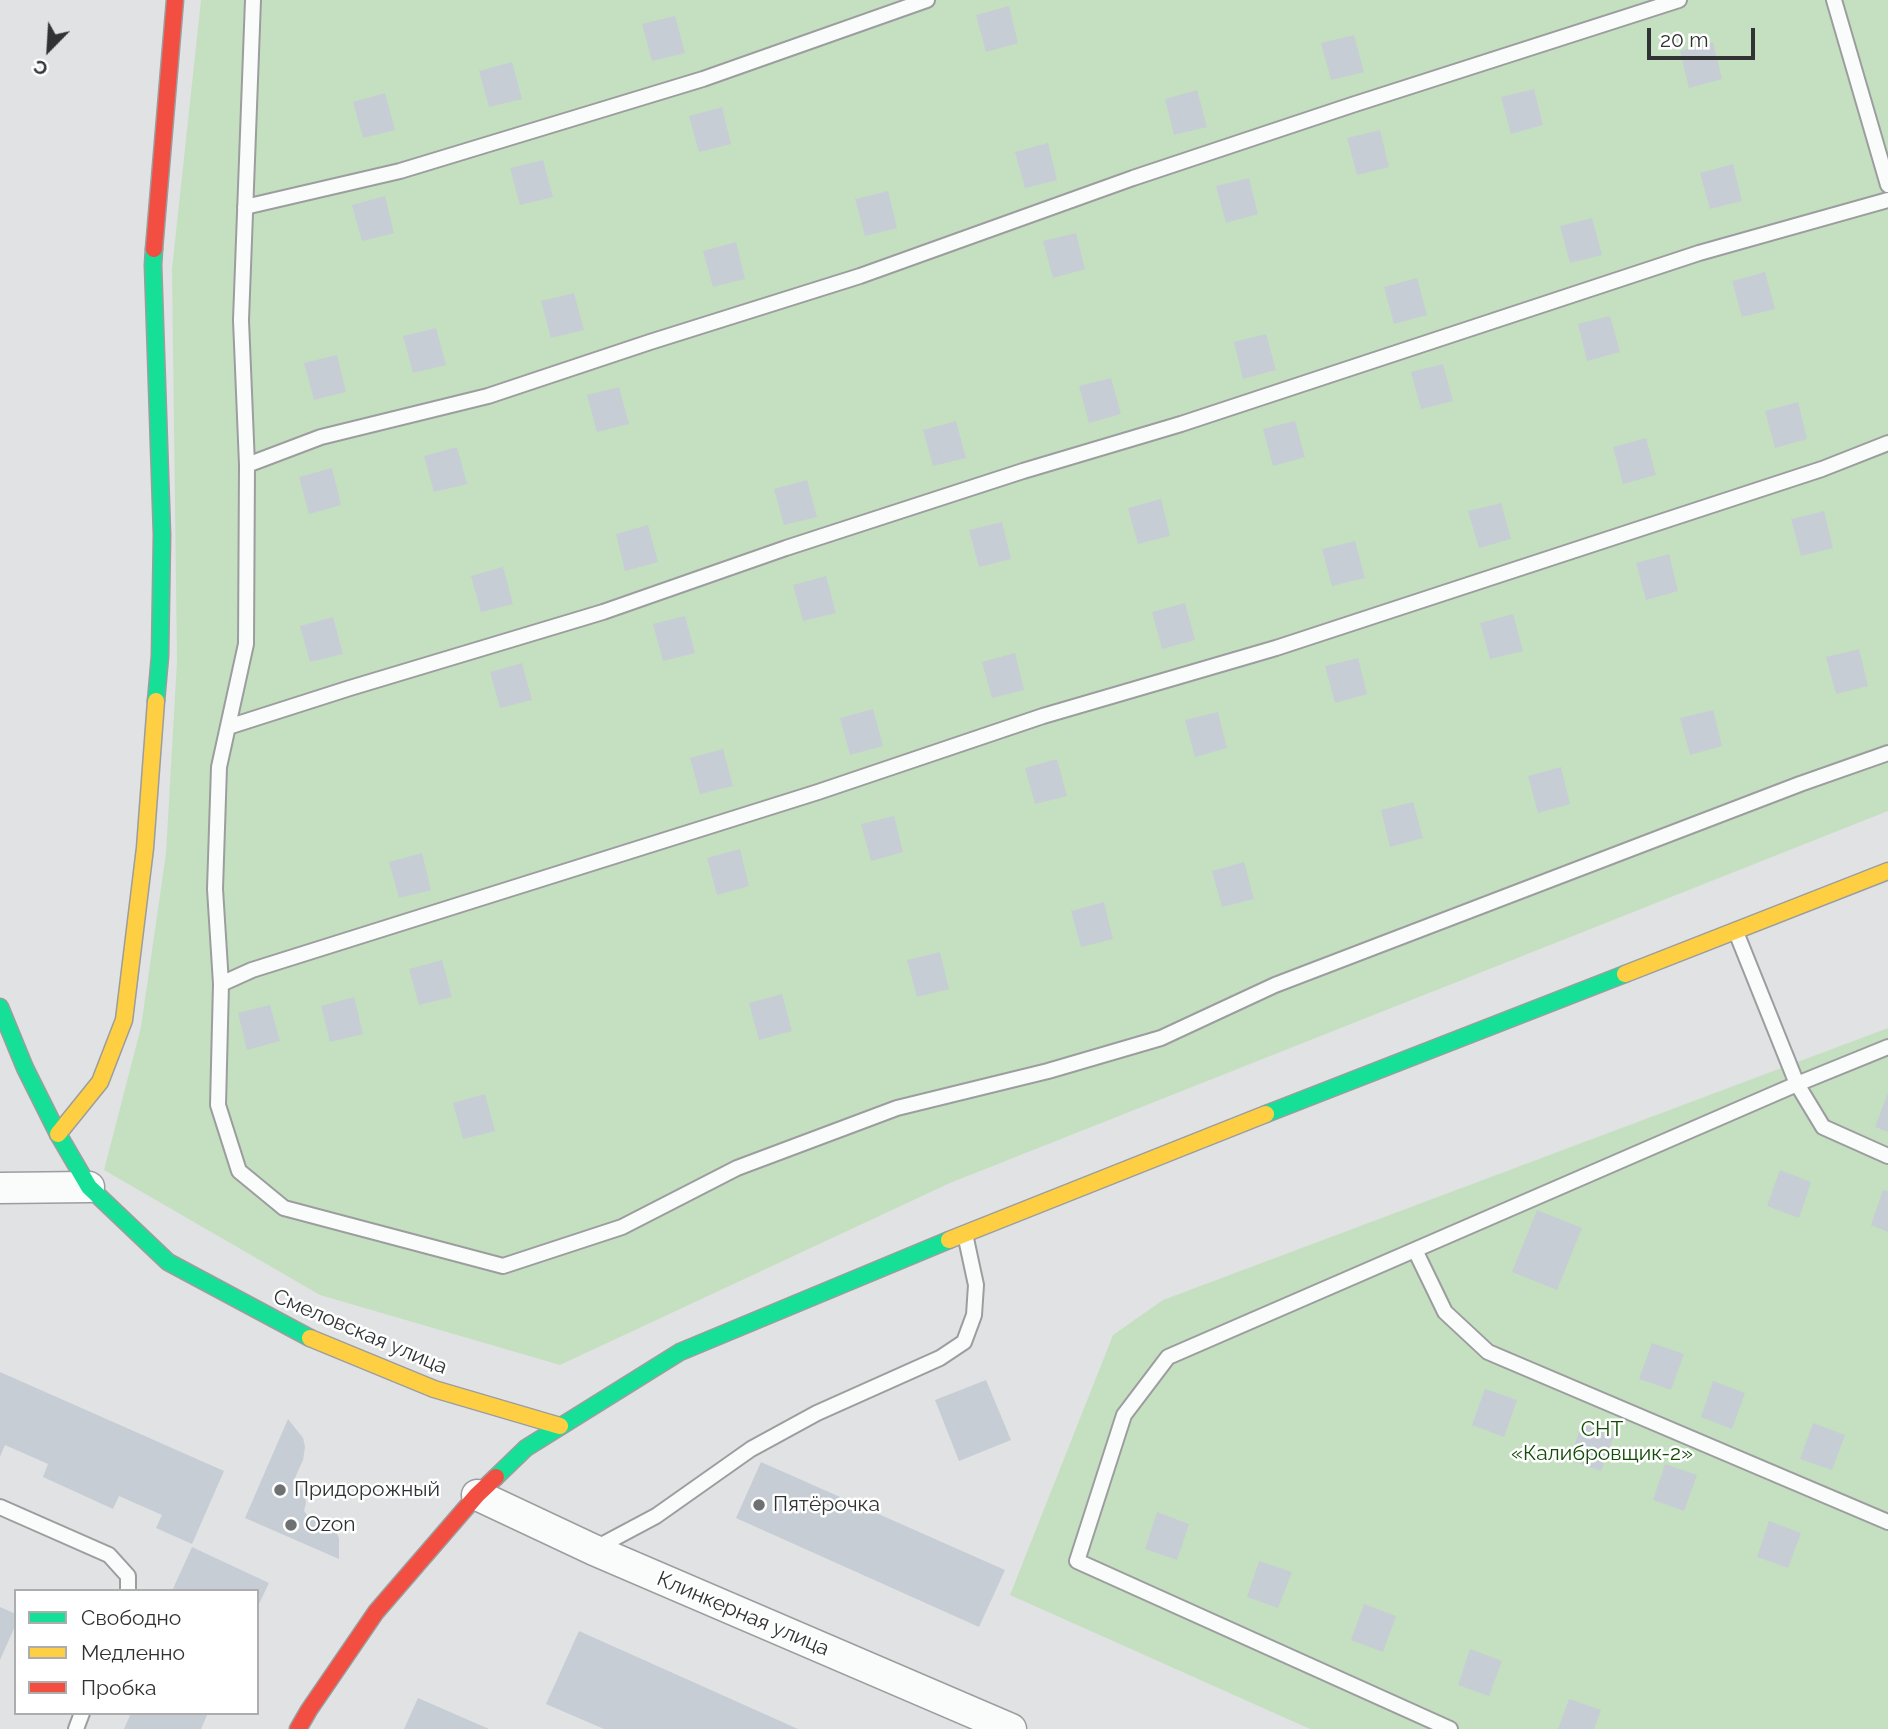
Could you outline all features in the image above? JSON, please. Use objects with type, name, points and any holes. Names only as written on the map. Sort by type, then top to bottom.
[{"type":"street","points":[[58,1134],[100,1082],[124,1020],[145,848],[160,656],[162,535],[153,265],[175,0]]},
{"type":"street","points":[[298,1729],[376,1612],[477,1496],[527,1448],[680,1352],[964,1233],[1888,871]]},
{"type":"street","name":"Смеловская улица","points":[[0,1007],[25,1068],[58,1134],[89,1186],[168,1262],[298,1333],[434,1389],[560,1426]]},
{"type":"street","points":[[0,1188],[89,1186]]},
{"type":"street","name":"Клинкерная улица","points":[[477,1496],[594,1550],[1010,1729]]},
{"type":"lane","points":[[253,0],[241,320],[247,465],[246,644],[219,767],[215,889],[221,984],[218,1105],[239,1171],[284,1208],[503,1266],[622,1227],[737,1168],[897,1108],[1048,1071],[1161,1038],[1275,985],[1800,784],[1888,753]]},
{"type":"lane","points":[[245,207],[400,171],[703,79],[927,0]]},
{"type":"lane","points":[[247,465],[321,437],[488,396],[860,275],[1133,178],[1352,105],[1679,0]]},
{"type":"lane","points":[[1834,0],[1888,185]]},
{"type":"lane","points":[[228,727],[603,612],[786,548],[1023,471],[1181,424],[1699,253],[1888,200]]},
{"type":"lane","points":[[221,984],[252,970],[818,792],[1043,716],[1276,648],[1822,468],[1888,443]]},
{"type":"lane","points":[[1735,931],[1797,1084],[1823,1127],[1888,1156]]},
{"type":"lane","points":[[1450,1729],[1077,1561],[1124,1415],[1168,1357],[1888,1047]]},
{"type":"lane","points":[[594,1550],[656,1516],[751,1449],[817,1413],[940,1358],[964,1342],[974,1315],[976,1285],[964,1233]]},
{"type":"lane","points":[[1415,1250],[1445,1312],[1488,1352],[1888,1522]]},
{"type":"lane","points":[[0,1507],[108,1555],[128,1576],[128,1589]]},
{"type":"green space","points":[[201,0],[1888,0],[1888,811],[950,1183],[560,1365],[320,1295],[104,1170],[141,1027],[166,853],[177,661],[172,269]]},
{"type":"green space","name":"СНТ «Калибровщик-2»","points":[[1888,1028],[1888,1729],[1310,1729],[1010,1595],[1113,1335],[1163,1300]]},
{"type":"building","points":[[1009,6],[1018,43],[986,52],[976,15]]},
{"type":"building","points":[[675,16],[685,53],[652,61],[642,24]]},
{"type":"building","points":[[1354,35],[1364,72],[1331,80],[1321,43]]},
{"type":"building","points":[[1713,42],[1722,79],[1689,88],[1680,51]]},
{"type":"building","points":[[512,62],[522,99],[489,107],[479,71]]},
{"type":"building","points":[[1534,89],[1543,125],[1511,134],[1501,97]]},
{"type":"building","points":[[1197,90],[1207,127],[1174,135],[1165,99]]},
{"type":"building","points":[[385,93],[395,130],[363,138],[353,102]]},
{"type":"building","points":[[722,107],[731,144],[699,152],[689,116]]},
{"type":"building","points":[[1380,130],[1389,167],[1357,175],[1347,138]]},
{"type":"building","points":[[1048,143],[1057,180],[1025,188],[1015,152]]},
{"type":"building","points":[[543,160],[553,197],[520,205],[510,168]]},
{"type":"building","points":[[1733,164],[1742,201],[1710,209],[1700,173]]},
{"type":"building","points":[[1249,178],[1258,214],[1226,223],[1216,186]]},
{"type":"building","points":[[888,191],[897,228],[865,236],[855,199]]},
{"type":"building","points":[[385,196],[394,233],[362,241],[352,205]]},
{"type":"building","points":[[1592,218],[1602,255],[1570,263],[1560,226]]},
{"type":"building","points":[[1076,233],[1085,269],[1053,278],[1043,241]]},
{"type":"building","points":[[736,242],[745,279],[713,287],[703,251]]},
{"type":"building","points":[[1765,272],[1775,309],[1742,317],[1732,281]]},
{"type":"building","points":[[1417,278],[1427,315],[1394,324],[1384,287]]},
{"type":"building","points":[[574,293],[584,330],[551,338],[541,301]]},
{"type":"building","points":[[1610,316],[1620,352],[1587,361],[1578,324]]},
{"type":"building","points":[[436,328],[446,365],[413,373],[403,336]]},
{"type":"building","points":[[1266,334],[1276,370],[1243,379],[1234,342]]},
{"type":"building","points":[[337,355],[346,392],[314,400],[304,363]]},
{"type":"building","points":[[1443,364],[1453,401],[1421,409],[1411,372]]},
{"type":"building","points":[[1111,378],[1121,414],[1089,423],[1079,386]]},
{"type":"building","points":[[619,387],[629,424],[597,432],[587,395]]},
{"type":"building","points":[[1798,402],[1807,439],[1775,448],[1765,411]]},
{"type":"building","points":[[956,421],[966,458],[933,466],[923,430]]},
{"type":"building","points":[[1295,421],[1305,457],[1273,466],[1263,429]]},
{"type":"building","points":[[1646,438],[1656,475],[1623,484],[1613,447]]},
{"type":"building","points":[[457,447],[467,484],[434,492],[424,456]]},
{"type":"building","points":[[332,468],[341,505],[309,514],[299,477]]},
{"type":"building","points":[[807,480],[817,517],[784,525],[774,489]]},
{"type":"building","points":[[1161,499],[1170,536],[1138,544],[1128,508]]},
{"type":"building","points":[[1501,503],[1511,539],[1479,548],[1468,511]]},
{"type":"building","points":[[1824,511],[1833,548],[1801,556],[1791,519]]},
{"type":"building","points":[[1002,522],[1011,559],[979,567],[969,530]]},
{"type":"building","points":[[648,525],[658,562],[625,571],[616,534]]},
{"type":"building","points":[[1355,541],[1365,578],[1332,586],[1322,549]]},
{"type":"building","points":[[1669,554],[1678,591],[1646,600],[1636,563]]},
{"type":"building","points":[[503,567],[513,604],[481,612],[471,576]]},
{"type":"building","points":[[826,576],[836,613],[803,621],[793,585]]},
{"type":"building","points":[[1185,603],[1195,640],[1162,649],[1152,612]]},
{"type":"building","points":[[1513,614],[1523,651],[1490,659],[1480,623]]},
{"type":"building","points":[[685,616],[695,653],[663,661],[653,624]]},
{"type":"building","points":[[333,617],[343,654],[310,662],[300,626]]},
{"type":"building","points":[[1859,649],[1868,686],[1836,694],[1826,657]]},
{"type":"building","points":[[1015,653],[1024,690],[992,698],[982,662]]},
{"type":"building","points":[[1358,658],[1367,694],[1335,703],[1325,666]]},
{"type":"building","points":[[522,663],[532,700],[500,708],[490,672]]},
{"type":"building","points":[[873,709],[883,746],[850,755],[840,718]]},
{"type":"building","points":[[1713,710],[1722,746],[1690,755],[1680,718]]},
{"type":"building","points":[[1218,712],[1227,748],[1195,757],[1185,720]]},
{"type":"building","points":[[723,749],[733,786],[700,794],[690,758]]},
{"type":"building","points":[[1057,759],[1067,796],[1035,804],[1025,768]]},
{"type":"building","points":[[1561,767],[1570,804],[1538,813],[1528,776]]},
{"type":"building","points":[[1413,802],[1423,838],[1390,847],[1381,810]]},
{"type":"building","points":[[894,816],[903,852],[871,861],[861,824]]},
{"type":"building","points":[[740,849],[749,886],[717,895],[707,858]]},
{"type":"building","points":[[422,853],[431,890],[399,898],[389,862]]},
{"type":"building","points":[[1244,862],[1254,899],[1222,907],[1212,871]]},
{"type":"building","points":[[1104,902],[1113,939],[1081,947],[1071,911]]},
{"type":"building","points":[[940,952],[949,989],[917,997],[907,960]]},
{"type":"building","points":[[442,960],[452,997],[419,1005],[409,969]]},
{"type":"building","points":[[782,994],[792,1031],[759,1040],[749,1003]]},
{"type":"building","points":[[354,997],[363,1034],[330,1042],[321,1006]]},
{"type":"building","points":[[270,1005],[280,1041],[247,1050],[238,1013]]},
{"type":"building","points":[[1888,1093],[1888,1132],[1875,1127]]},
{"type":"building","points":[[485,1094],[495,1131],[463,1139],[453,1103]]},
{"type":"building","points":[[1780,1170],[1811,1182],[1799,1218],[1767,1206]]},
{"type":"building","points":[[1883,1190],[1888,1191],[1888,1232],[1871,1225]]},
{"type":"building","points":[[1537,1210],[1582,1228],[1557,1290],[1512,1272]]},
{"type":"building","points":[[1652,1343],[1684,1354],[1671,1390],[1639,1379]]},
{"type":"building","points":[[0,1372],[224,1471],[192,1544],[156,1528],[162,1515],[119,1496],[113,1509],[43,1477],[48,1464],[5,1445],[0,1457]]},
{"type":"building","points":[[986,1380],[1011,1440],[959,1461],[935,1400]]},
{"type":"building","points":[[1713,1381],[1745,1393],[1732,1429],[1701,1417]]},
{"type":"building","points":[[1485,1389],[1517,1400],[1504,1437],[1472,1425]]},
{"type":"building","name":"Придорожный","points":[[288,1419],[303,1438],[305,1447],[303,1460],[294,1480],[305,1494],[304,1511],[308,1516],[328,1522],[336,1530],[339,1559],[245,1518]]},
{"type":"building","points":[[1813,1423],[1845,1435],[1832,1470],[1800,1459]]},
{"type":"building","points":[[1582,1424],[1614,1436],[1601,1471],[1569,1460]]},
{"type":"building","points":[[761,1462],[1005,1570],[979,1627],[736,1518]]},
{"type":"building","points":[[1665,1464],[1697,1475],[1684,1511],[1653,1500]]},
{"type":"building","points":[[1157,1512],[1189,1524],[1177,1560],[1145,1549]]},
{"type":"building","points":[[1769,1521],[1801,1533],[1788,1568],[1757,1557]]},
{"type":"building","points":[[192,1547],[269,1583],[259,1604],[259,1589],[173,1589]]},
{"type":"building","points":[[1259,1561],[1292,1572],[1278,1608],[1247,1597]]},
{"type":"building","points":[[1364,1604],[1396,1616],[1383,1652],[1351,1640]]},
{"type":"building","points":[[0,1607],[14,1613],[14,1628],[0,1660]]},
{"type":"building","points":[[579,1631],[798,1729],[604,1729],[546,1704]]},
{"type":"building","points":[[1470,1649],[1502,1661],[1489,1696],[1458,1685]]},
{"type":"building","points":[[418,1698],[489,1729],[404,1729]]},
{"type":"building","points":[[1569,1699],[1601,1710],[1594,1729],[1558,1729]]},
{"type":"building","points":[[130,1715],[207,1715],[201,1729],[124,1729]]},
{"type":"traffic: fast","points":[[154,249],[162,535],[160,656],[156,701]]},
{"type":"traffic: fast","points":[[1266,1114],[1625,974]]},
{"type":"traffic: fast","points":[[0,1007],[25,1068],[58,1134],[89,1187],[168,1262],[310,1338]]},
{"type":"traffic: fast","points":[[496,1477],[526,1448],[680,1352],[949,1240]]},
{"type":"traffic: slow","points":[[58,1134],[100,1082],[124,1020],[145,848],[156,701]]},
{"type":"traffic: slow","points":[[1625,974],[1888,871]]},
{"type":"traffic: slow","points":[[949,1240],[1266,1114]]},
{"type":"traffic: slow","points":[[310,1338],[434,1389],[560,1426]]},
{"type":"traffic: jam","points":[[154,249],[175,0]]},
{"type":"traffic: jam","points":[[298,1729],[376,1612],[477,1495],[496,1477]]},
{"type":"place","name":"Придорожный","points":[[280,1490]]},
{"type":"place","name":"Пятёрочка","points":[[759,1505]]},
{"type":"place","name":"Ozon","points":[[291,1525]]}]
